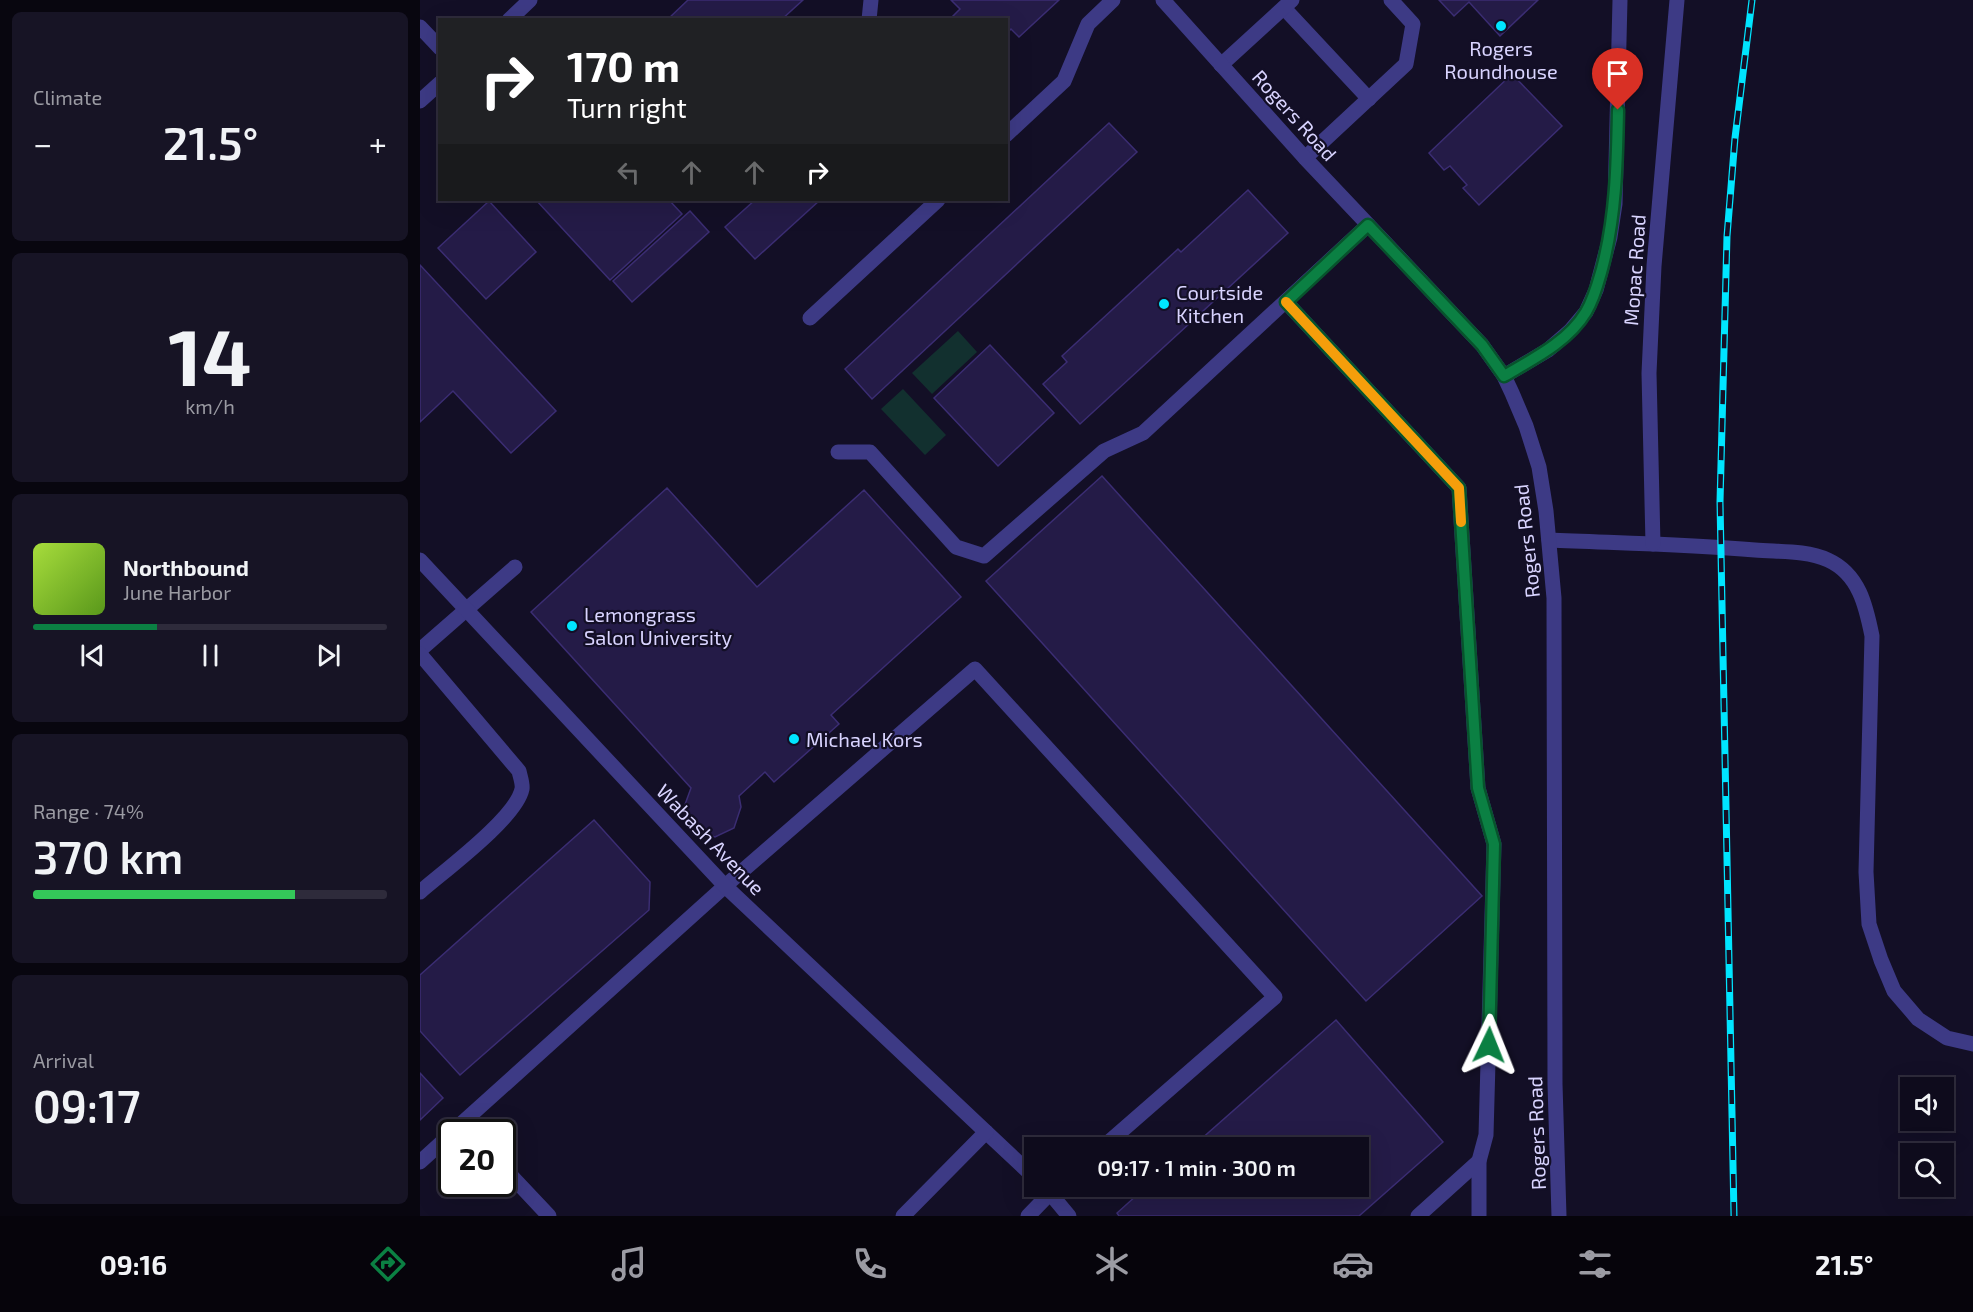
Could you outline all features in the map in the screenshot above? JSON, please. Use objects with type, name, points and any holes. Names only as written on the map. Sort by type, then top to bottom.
[{"type":"street","points":[[511,18],[530,0]]},
{"type":"street","points":[[869,18],[871,0]]},
{"type":"street","points":[[1008,133],[1064,81],[1088,24],[1113,0]]},
{"type":"street","name":"Rogers Road","points":[[1163,0],[1305,159],[1482,345],[1504,376],[1526,426],[1539,467],[1554,598],[1555,1072],[1559,1216]]},
{"type":"street","points":[[1305,159],[1406,64],[1413,24],[1391,0]]},
{"type":"street","name":"Mopac Road","points":[[1504,376],[1548,350],[1570,331],[1586,312],[1596,290],[1610,237],[1615,204],[1620,0]]},
{"type":"street","name":"Mopac Road","points":[[1653,544],[1649,373],[1654,266],[1677,0]]},
{"type":"street","points":[[1221,65],[1288,4],[1369,99]]},
{"type":"street","points":[[420,27],[438,46]]},
{"type":"street","points":[[420,101],[438,85]]},
{"type":"street","points":[[810,318],[937,201]]},
{"type":"street","points":[[838,452],[870,452],[956,547],[984,556],[1104,451],[1143,433],[1368,225]]},
{"type":"street","points":[[1286,302],[1459,488],[1478,788],[1494,844],[1486,1135],[1479,1161],[1479,1216]]},
{"type":"street","points":[[1549,540],[1720,546],[1804,554],[1828,560],[1851,578],[1866,604],[1872,636],[1866,872],[1869,924],[1894,991],[1918,1019],[1947,1038],[1973,1044]]},
{"type":"street","name":"Wabash Avenue","points":[[420,560],[725,886],[1024,1168]]},
{"type":"street","points":[[420,892],[496,826],[515,805],[522,788],[519,771],[420,652],[515,567]]},
{"type":"street","points":[[471,1119],[725,886],[975,669],[1275,997],[1115,1137]]},
{"type":"street","points":[[903,1216],[986,1132]]},
{"type":"street","points":[[420,1162],[438,1147]]},
{"type":"street","points":[[1418,1216],[1479,1161]]},
{"type":"street","points":[[516,1181],[549,1216]]},
{"type":"street","points":[[1028,1216],[1043,1197]]},
{"type":"street","points":[[1056,1197],[1069,1216]]},
{"type":"green space","points":[[958,331],[977,352],[932,394],[912,373]]},
{"type":"green space","points":[[903,389],[946,435],[925,455],[881,409]]},
{"type":"building","points":[[688,0],[803,0],[783,18],[669,18]]},
{"type":"building","points":[[951,0],[1059,0],[1019,37],[1011,29],[1008,32],[1008,18],[951,18],[960,9]]},
{"type":"building","name":"Rogers Roundhouse","points":[[1439,0],[1538,0],[1500,36],[1469,2],[1454,16]]},
{"type":"building","points":[[1512,74],[1562,126],[1479,205],[1463,188],[1467,185],[1450,166],[1444,170],[1429,153]]},
{"type":"building","points":[[1109,123],[1137,152],[872,399],[845,369]]},
{"type":"building","name":"Courtside Kitchen","points":[[1248,190],[1288,233],[1080,424],[1043,384],[1067,362],[1062,356],[1178,249],[1181,252]]},
{"type":"building","points":[[489,201],[536,252],[486,299],[438,248]]},
{"type":"building","points":[[537,201],[670,201],[682,214],[610,280]]},
{"type":"building","points":[[754,201],[819,201],[755,259],[725,227]]},
{"type":"building","points":[[690,211],[709,232],[632,302],[613,281]]},
{"type":"building","points":[[420,265],[556,411],[511,453],[453,391],[420,422]]},
{"type":"building","points":[[990,345],[1054,413],[998,466],[934,398]]},
{"type":"building","points":[[1102,476],[1482,896],[1366,1001],[986,581]]},
{"type":"building","points":[[667,488],[757,587],[864,490],[961,597],[831,715],[839,724],[774,782],[765,772],[739,796],[741,807],[734,828],[715,837],[693,830],[683,810],[691,788],[531,612]]},
{"type":"building","points":[[594,820],[650,882],[649,910],[460,1075],[420,1031],[420,975]]},
{"type":"building","points":[[1336,1020],[1443,1142],[1359,1216],[1119,1216],[1117,1213],[1135,1197],[1369,1197],[1369,1137],[1203,1137]]},
{"type":"building","points":[[420,1073],[443,1098],[420,1120]]},
{"type":"railway","points":[[1734,1216],[1720,502],[1727,236],[1735,138],[1752,0]]},
{"type":"slow traffic","points":[[1286,302],[1459,488],[1461,522]]},
{"type":"place","name":"Rogers Roundhouse","points":[[1501,26]]},
{"type":"place","name":"Courtside Kitchen","points":[[1164,304]]},
{"type":"place","name":"Lemongrass Salon University","points":[[572,626]]},
{"type":"place","name":"Michael Kors","points":[[794,739]]},
{"type":"route","points":[[1489,1045],[1494,844],[1478,788],[1459,488],[1286,302],[1368,225],[1482,345],[1504,376],[1548,350],[1570,331],[1586,312],[1596,290],[1610,237],[1615,204],[1618,110]]}]
